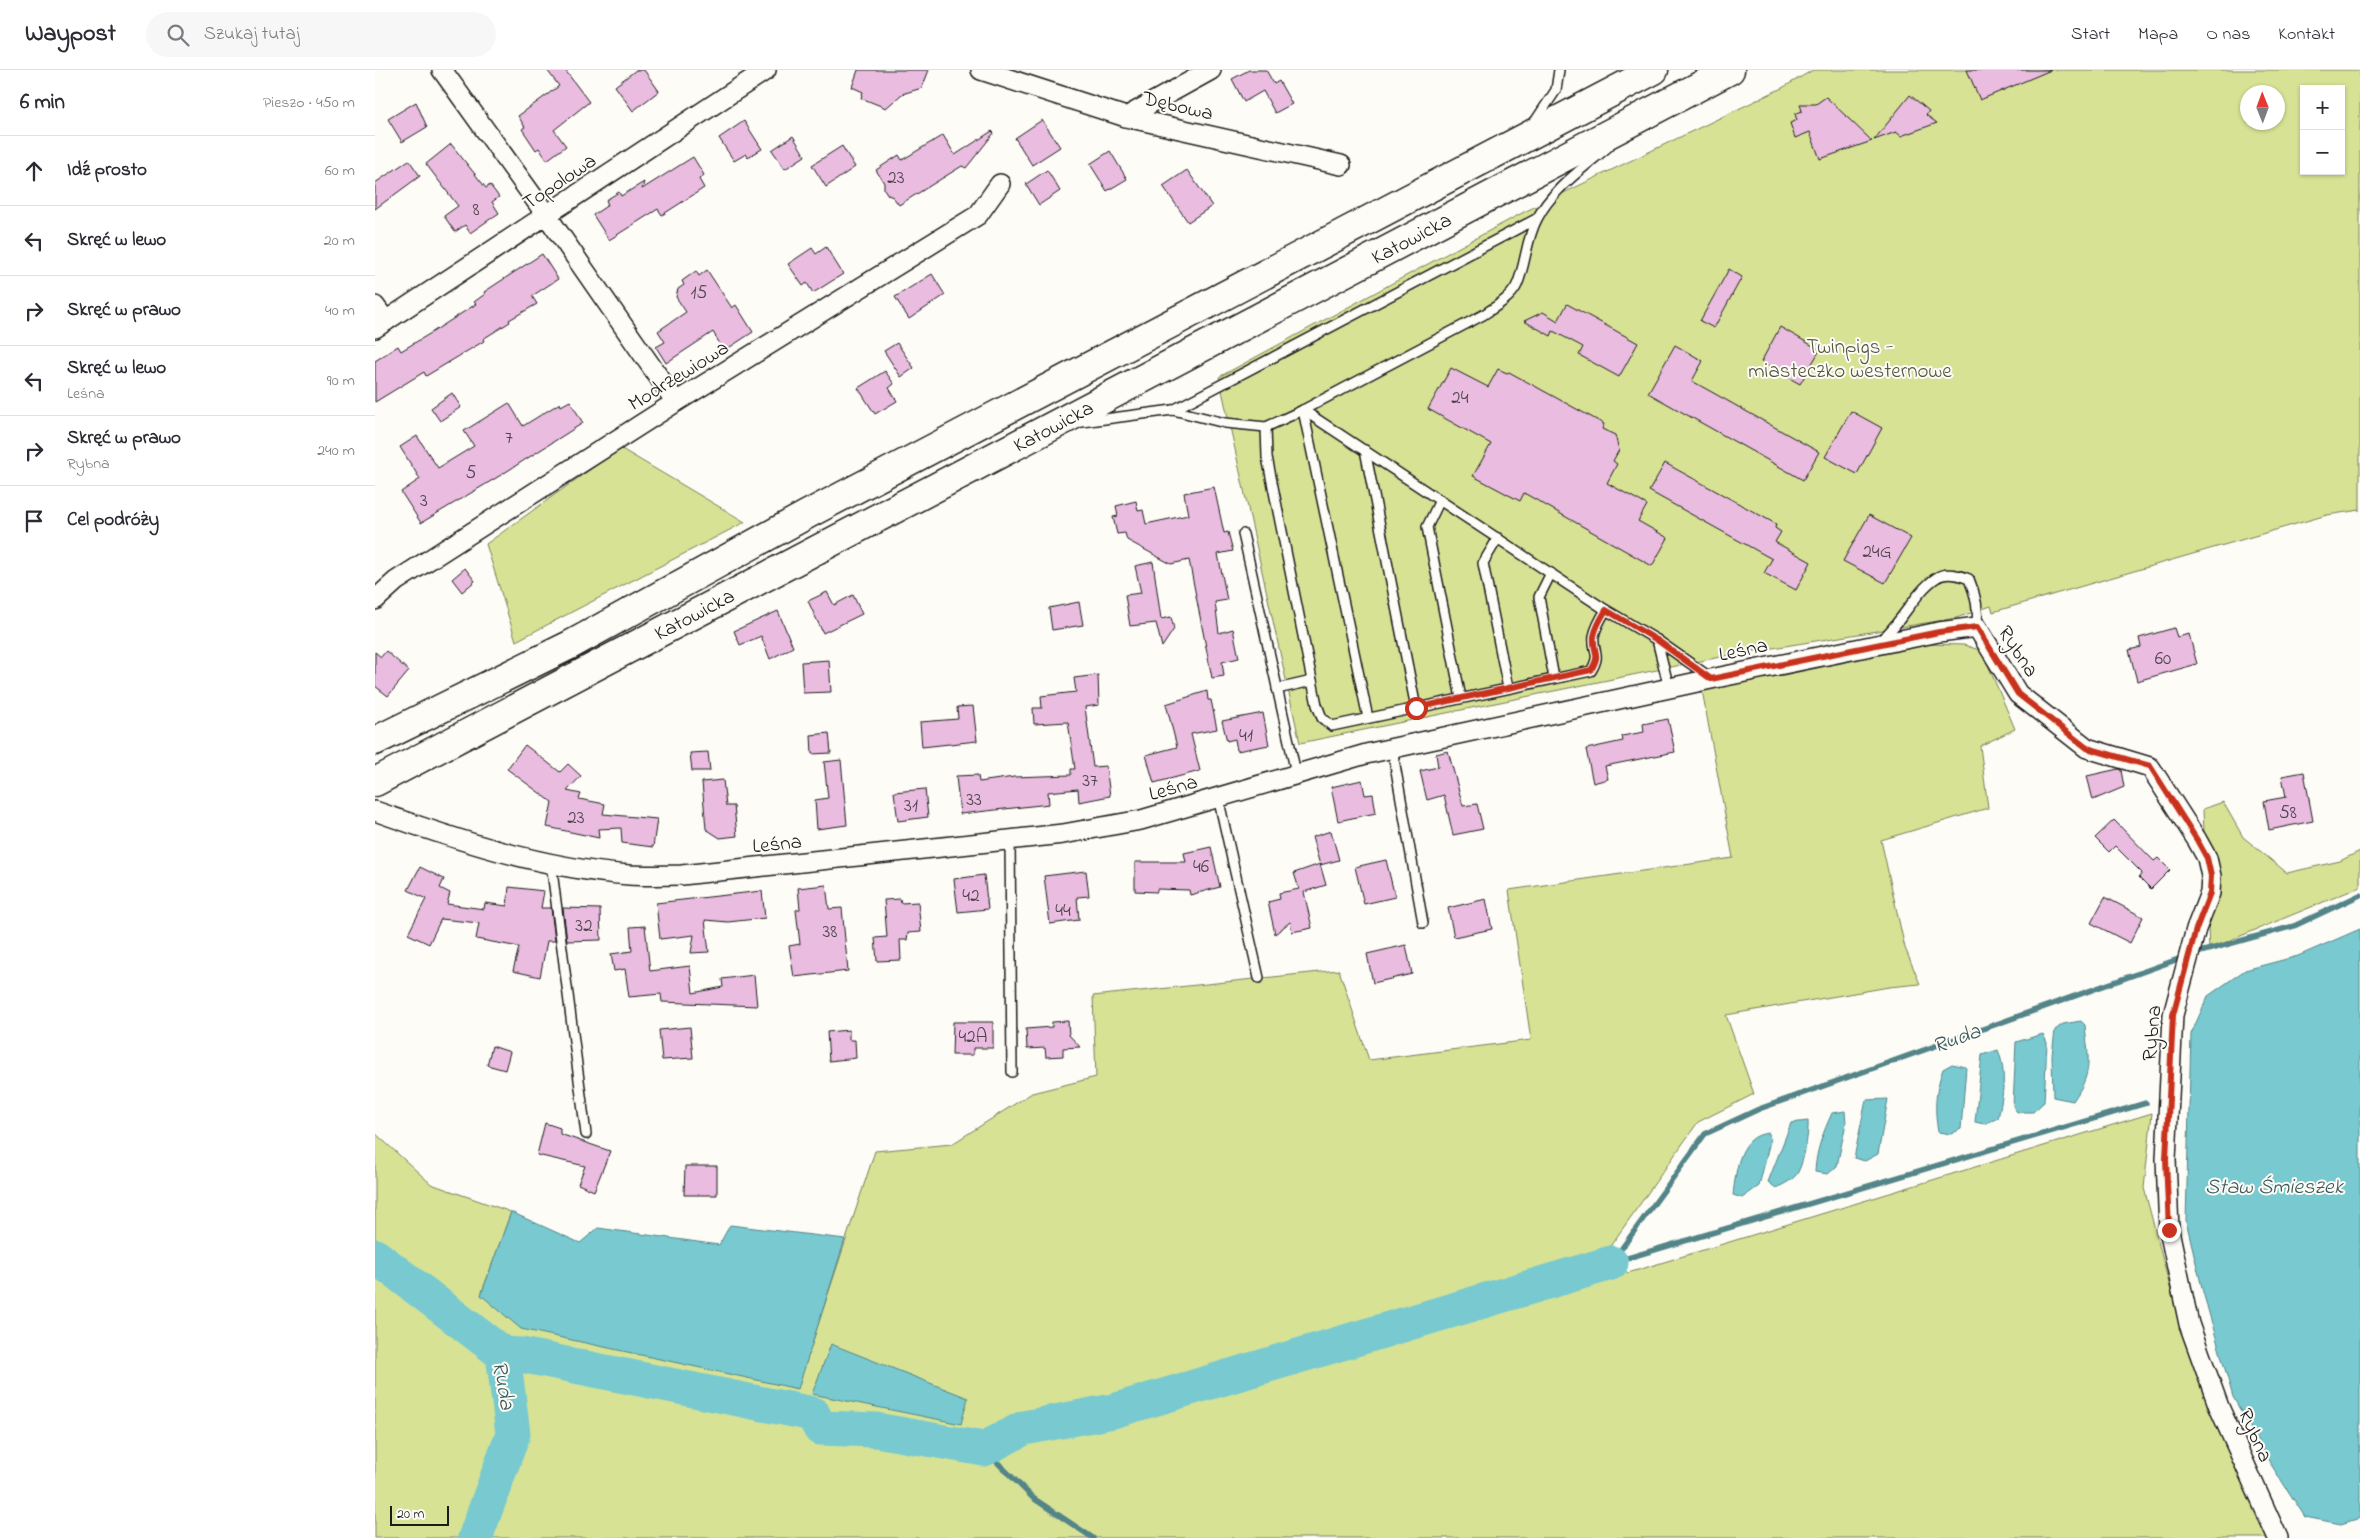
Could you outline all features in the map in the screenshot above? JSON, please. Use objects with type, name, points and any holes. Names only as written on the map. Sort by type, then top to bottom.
[{"type":"main road","name":"Katowicka","points":[[375,742],[570,645],[808,514],[1654,70]]},
{"type":"main road","name":"Katowicka","points":[[375,782],[1730,70]]},
{"type":"street","points":[[442,70],[547,216],[676,402]]},
{"type":"street","name":"Topolowa","points":[[379,318],[547,216],[766,70]]},
{"type":"street","name":"Dębowa","points":[[981,70],[1126,117],[1341,164]]},
{"type":"street","points":[[1126,117],[1211,70]]},
{"type":"street","name":"Modrzewiowa","points":[[375,600],[396,581],[676,402],[978,215],[1001,184]]},
{"type":"street","name":"Leśna","points":[[375,811],[443,835],[510,854],[551,863],[630,875],[682,875],[1063,834],[1141,820],[1296,772],[1392,748],[1875,645],[1939,632],[1977,627]]},
{"type":"street","name":"Rybna","points":[[1977,627],[2018,694],[2087,748],[2150,766],[2207,858],[2211,876],[2210,893],[2183,970],[2173,1015],[2166,1159],[2169,1230],[2189,1324],[2219,1407],[2278,1538]]},
{"type":"lane","points":[[1523,139],[1556,90],[1559,70]]},
{"type":"lane","points":[[1173,410],[1225,423],[1266,427],[1303,410],[1483,315],[1503,302],[1516,286],[1536,219],[1544,207],[1565,184],[1645,115]]},
{"type":"lane","points":[[1049,428],[1173,410],[1536,219]]},
{"type":"lane","points":[[1303,410],[1606,610],[1657,640],[1711,679]]},
{"type":"lane","points":[[1303,410],[1369,718]]},
{"type":"lane","points":[[1266,427],[1267,458],[1312,681],[1322,718],[1332,726],[1591,670],[1597,660],[1594,636],[1598,623],[1606,610]]},
{"type":"lane","points":[[1365,450],[1416,708]]},
{"type":"lane","points":[[1440,500],[1427,527],[1461,698]]},
{"type":"lane","points":[[1243,534],[1296,772]]},
{"type":"lane","points":[[1498,538],[1483,563],[1508,688]]},
{"type":"lane","points":[[1551,573],[1539,597],[1554,678]]},
{"type":"lane","points":[[1875,645],[1899,622],[1926,587],[1937,577],[1948,574],[1969,578],[1976,596],[1977,627]]},
{"type":"lane","points":[[1657,640],[1669,688]]},
{"type":"lane","points":[[1277,690],[1312,681]]},
{"type":"lane","points":[[1392,748],[1423,923]]},
{"type":"lane","points":[[1218,797],[1259,978]]},
{"type":"lane","points":[[1010,840],[1012,1072]]},
{"type":"lane","points":[[551,863],[586,1134]]},
{"type":"green space","name":"Twinpigs - miasteczko westernowe","points":[[1813,70],[2360,70],[2360,510],[2327,515],[1993,612],[1991,606],[1956,618],[1730,655],[1300,743],[1219,377],[1524,212],[1782,88]]},
{"type":"green space","points":[[620,448],[745,522],[516,641],[486,544]]},
{"type":"green space","points":[[1924,644],[1964,645],[1982,651],[2015,729],[1980,746],[1988,808],[1881,840],[1905,948],[1920,984],[1889,987],[1726,1015],[1754,1094],[1698,1122],[1604,1255],[1628,1273],[2152,1113],[2144,1188],[2177,1314],[2270,1538],[375,1538],[375,1133],[431,1184],[511,1212],[481,1295],[797,1389],[875,1151],[952,1144],[1032,1093],[1096,1077],[1093,996],[1339,970],[1369,1060],[1531,1040],[1509,890],[1733,858],[1702,690]]},
{"type":"green space","points":[[2223,802],[2243,837],[2287,873],[2340,861],[2360,851],[2360,887],[2209,949],[2203,809]]},
{"type":"water","name":"Staw Śmieszek","points":[[2360,929],[2360,1518],[2341,1524],[2305,1517],[2270,1463],[2233,1397],[2203,1292],[2186,1221],[2191,1034],[2208,996],[2245,970],[2298,956]]},
{"type":"water","points":[[2081,1021],[2085,1025],[2088,1056],[2087,1073],[2080,1091],[2073,1101],[2053,1097],[2052,1055],[2055,1030],[2063,1024]]},
{"type":"water","points":[[2043,1034],[2047,1043],[2044,1102],[2033,1112],[2017,1112],[2013,1106],[2016,1042]]},
{"type":"water","points":[[1998,1050],[2003,1067],[2003,1093],[1998,1118],[1984,1124],[1975,1122],[1982,1055]]},
{"type":"water","points":[[1952,1064],[1966,1067],[1961,1129],[1951,1134],[1938,1132],[1936,1108],[1938,1085],[1943,1069]]},
{"type":"water","points":[[1888,1099],[1878,1154],[1865,1161],[1854,1158],[1866,1100]]},
{"type":"water","points":[[1845,1111],[1846,1123],[1837,1166],[1828,1174],[1815,1172],[1821,1142],[1832,1113]]},
{"type":"water","points":[[1808,1121],[1806,1147],[1798,1172],[1791,1180],[1776,1188],[1768,1182],[1791,1123]]},
{"type":"water","points":[[1769,1133],[1770,1141],[1759,1186],[1742,1198],[1733,1195],[1738,1165],[1745,1147],[1759,1135]]},
{"type":"water","points":[[511,1212],[580,1243],[598,1228],[719,1245],[730,1225],[845,1239],[798,1389],[521,1329],[481,1295]]},
{"type":"water","points":[[831,1344],[968,1398],[961,1424],[812,1394]]},
{"type":"building","points":[[547,70],[565,70],[589,102],[554,130],[566,146],[547,160],[539,148],[536,150],[522,129],[525,127],[518,116],[559,86]]},
{"type":"building","points":[[636,70],[644,70],[659,91],[633,111],[615,86]]},
{"type":"building","points":[[858,70],[929,70],[922,88],[902,94],[886,108],[861,98],[863,92],[852,87]]},
{"type":"building","points":[[1249,70],[1266,70],[1274,84],[1279,81],[1292,104],[1275,113],[1263,91],[1244,102],[1232,79]]},
{"type":"building","points":[[1967,70],[2051,70],[1980,100]]},
{"type":"building","points":[[1910,95],[1929,111],[1926,115],[1937,123],[1901,136],[1896,132],[1874,140]]},
{"type":"building","points":[[1826,97],[1872,141],[1820,159],[1810,132],[1795,138],[1790,123],[1797,120],[1795,114],[1802,111],[1800,104],[1816,104]]},
{"type":"building","points":[[416,102],[427,127],[402,142],[388,119]]},
{"type":"building","points":[[1042,120],[1060,147],[1032,165],[1015,138]]},
{"type":"building","points":[[744,121],[762,149],[748,157],[746,154],[734,161],[719,138]]},
{"type":"building","points":[[992,131],[994,133],[966,168],[962,166],[899,205],[884,189],[884,183],[876,170],[899,155],[902,160],[943,135],[955,155]]},
{"type":"building","points":[[793,136],[805,156],[785,169],[772,150]]},
{"type":"building","points":[[451,144],[486,188],[490,185],[499,197],[492,202],[499,213],[470,233],[465,225],[455,232],[444,216],[458,206],[426,164]]},
{"type":"building","points":[[842,146],[855,167],[826,187],[812,165]]},
{"type":"building","points":[[1110,151],[1127,179],[1107,191],[1090,164]]},
{"type":"building","points":[[693,157],[704,175],[699,179],[704,188],[662,215],[658,209],[609,240],[593,215],[608,205],[606,200],[619,192],[621,196],[644,182],[642,189]]},
{"type":"building","points":[[409,160],[420,176],[375,209],[375,183]]},
{"type":"building","points":[[1047,170],[1060,191],[1039,205],[1026,184]]},
{"type":"building","points":[[1187,170],[1212,206],[1188,222],[1163,186]]},
{"type":"building","points":[[826,247],[843,274],[813,293],[807,283],[803,286],[788,264],[812,248],[816,254]]},
{"type":"building","points":[[542,254],[558,279],[532,296],[537,304],[509,320],[510,322],[483,339],[484,341],[426,376],[424,372],[375,402],[375,361],[398,346],[401,351],[431,333],[476,304],[474,302],[485,294],[484,292]]},
{"type":"building","points":[[1729,269],[1742,277],[1714,328],[1700,321]]},
{"type":"building","points":[[707,270],[732,308],[736,305],[753,332],[724,351],[713,332],[666,363],[656,347],[665,342],[658,331],[686,312],[676,297],[678,289],[684,285],[682,281],[696,271],[699,276]]},
{"type":"building","points":[[932,274],[945,295],[909,319],[895,297]]},
{"type":"building","points":[[1567,304],[1638,343],[1619,377],[1579,355],[1583,347],[1553,331],[1551,336],[1524,321],[1543,312],[1558,321]]},
{"type":"building","points":[[1780,327],[1820,350],[1800,384],[1761,362]]},
{"type":"building","points":[[897,343],[914,368],[901,377],[884,351]]},
{"type":"building","points":[[1675,345],[1703,361],[1692,381],[1819,452],[1803,480],[1648,393]]},
{"type":"building","points":[[1451,368],[1488,387],[1498,369],[1509,372],[1604,424],[1602,429],[1615,435],[1619,450],[1613,461],[1617,464],[1607,483],[1647,505],[1638,521],[1668,538],[1652,566],[1524,493],[1520,501],[1473,476],[1491,444],[1428,409]]},
{"type":"building","points":[[885,371],[894,384],[889,388],[897,401],[875,414],[858,388]]},
{"type":"building","points":[[452,393],[461,407],[440,421],[431,408]]},
{"type":"building","points":[[570,401],[583,423],[421,523],[401,492],[420,479],[400,447],[417,436],[438,468],[474,446],[464,431],[509,403],[523,426],[560,403],[561,406]]},
{"type":"building","points":[[1851,411],[1882,428],[1857,474],[1825,457]]},
{"type":"building","points":[[1665,463],[1776,524],[1775,528],[1781,532],[1775,542],[1811,562],[1796,590],[1764,573],[1772,559],[1649,491]]},
{"type":"building","points":[[1214,487],[1224,533],[1228,532],[1233,551],[1218,554],[1227,600],[1215,602],[1219,633],[1233,629],[1239,658],[1222,662],[1224,676],[1212,678],[1189,560],[1171,564],[1127,540],[1125,533],[1117,534],[1113,517],[1118,516],[1116,506],[1136,501],[1138,511],[1143,510],[1146,524],[1188,515],[1184,493]]},
{"type":"building","points":[[1869,515],[1911,538],[1885,583],[1843,561]]},
{"type":"building","points":[[1153,562],[1161,619],[1171,617],[1174,629],[1162,647],[1156,623],[1130,626],[1125,595],[1141,593],[1135,566]]},
{"type":"building","points":[[465,568],[475,581],[462,592],[452,579]]},
{"type":"building","points":[[827,592],[834,605],[853,595],[862,614],[823,633],[808,601]]},
{"type":"building","points":[[1079,602],[1083,625],[1052,630],[1049,608]]},
{"type":"building","points":[[778,611],[793,647],[770,659],[761,636],[740,645],[734,631]]},
{"type":"building","points":[[2174,628],[2177,637],[2189,634],[2197,664],[2137,681],[2129,650],[2141,647],[2139,638]]},
{"type":"building","points":[[386,651],[409,671],[388,696],[375,686],[375,652],[381,657]]},
{"type":"building","points":[[829,660],[831,692],[803,693],[801,662]]},
{"type":"building","points":[[1098,675],[1099,705],[1085,707],[1093,767],[1106,766],[1110,796],[1079,802],[1078,789],[1048,792],[1049,804],[960,814],[956,776],[978,775],[979,782],[1014,777],[1071,775],[1071,769],[1075,769],[1068,722],[1034,724],[1033,708],[1042,708],[1041,696],[1076,692],[1074,678]]},
{"type":"building","points":[[1207,691],[1208,700],[1211,700],[1217,729],[1191,734],[1200,771],[1154,783],[1146,755],[1177,747],[1166,704]]},
{"type":"building","points":[[973,706],[977,741],[922,747],[920,722],[958,719],[957,707]]},
{"type":"building","points":[[1263,713],[1269,745],[1237,751],[1235,739],[1227,741],[1222,721]]},
{"type":"building","points":[[1668,719],[1675,752],[1605,766],[1608,779],[1593,783],[1586,749],[1623,741],[1622,736],[1644,732],[1643,724]]},
{"type":"building","points":[[829,733],[831,753],[812,754],[811,735]]},
{"type":"building","points":[[525,745],[560,772],[568,764],[581,776],[567,791],[581,794],[579,799],[605,804],[603,814],[657,819],[653,847],[622,843],[621,828],[598,829],[599,838],[547,827],[552,802],[507,769]]},
{"type":"building","points":[[1448,751],[1463,806],[1477,804],[1483,829],[1453,835],[1444,795],[1427,800],[1420,771],[1438,767],[1436,754]]},
{"type":"building","points":[[708,752],[710,771],[692,771],[690,753]]},
{"type":"building","points":[[841,760],[847,825],[817,829],[815,800],[828,798],[824,762]]},
{"type":"building","points":[[2118,769],[2121,770],[2124,787],[2093,800],[2087,776]]},
{"type":"building","points":[[2304,772],[2313,821],[2269,830],[2264,801],[2286,797],[2282,776]]},
{"type":"building","points":[[723,780],[726,806],[734,806],[737,836],[720,838],[706,829],[702,782]]},
{"type":"building","points":[[1362,780],[1365,795],[1373,794],[1376,813],[1338,821],[1331,787]]},
{"type":"building","points":[[925,789],[928,817],[898,821],[894,792]]},
{"type":"building","points":[[2114,820],[2154,861],[2158,858],[2170,870],[2151,889],[2139,877],[2142,873],[2115,846],[2109,852],[2095,838]]},
{"type":"building","points":[[1331,831],[1339,860],[1320,865],[1312,837]]},
{"type":"building","points":[[1211,847],[1220,887],[1190,895],[1189,890],[1157,889],[1157,892],[1135,891],[1135,862],[1186,862],[1184,853]]},
{"type":"building","points":[[1386,860],[1395,897],[1364,904],[1355,867]]},
{"type":"building","points":[[1320,864],[1326,885],[1304,892],[1312,928],[1292,932],[1290,922],[1275,934],[1268,902],[1280,899],[1279,893],[1299,889],[1294,873]]},
{"type":"building","points":[[420,867],[444,879],[440,888],[450,893],[447,904],[484,909],[485,903],[507,906],[509,887],[544,891],[541,908],[551,908],[555,941],[547,941],[540,977],[513,971],[519,947],[476,939],[479,923],[441,919],[429,944],[408,934],[426,899],[408,890]]},
{"type":"building","points":[[1086,871],[1089,896],[1077,897],[1079,920],[1050,924],[1044,876]]},
{"type":"building","points":[[984,875],[988,909],[958,912],[954,879]]},
{"type":"building","points":[[826,885],[829,909],[842,908],[848,971],[794,977],[789,946],[800,944],[796,910],[800,909],[798,888]]},
{"type":"building","points":[[762,891],[765,918],[728,922],[705,920],[709,952],[691,953],[694,935],[660,939],[656,903]]},
{"type":"building","points":[[2105,897],[2143,917],[2130,943],[2091,923]]},
{"type":"building","points":[[900,899],[901,903],[918,902],[921,932],[908,933],[907,940],[900,940],[901,960],[877,961],[875,938],[887,937],[884,900]]},
{"type":"building","points":[[1486,899],[1492,929],[1454,937],[1448,908]]},
{"type":"building","points":[[563,908],[600,909],[601,940],[567,941]]},
{"type":"building","points":[[645,926],[650,971],[690,966],[693,993],[723,987],[722,979],[754,975],[757,1006],[662,1002],[661,994],[629,997],[625,969],[614,971],[611,954],[632,951],[630,927]]},
{"type":"building","points":[[1406,945],[1412,974],[1373,983],[1367,954]]},
{"type":"building","points":[[1068,1021],[1069,1035],[1080,1047],[1063,1048],[1063,1056],[1046,1057],[1045,1048],[1027,1049],[1026,1029],[1052,1027],[1052,1022]]},
{"type":"building","points":[[953,1022],[993,1022],[993,1048],[973,1048],[973,1055],[952,1055]]},
{"type":"building","points":[[690,1027],[693,1058],[662,1060],[659,1030]]},
{"type":"building","points":[[849,1030],[849,1040],[855,1040],[856,1058],[829,1061],[827,1032]]},
{"type":"building","points":[[492,1046],[510,1052],[505,1070],[487,1065]]},
{"type":"building","points":[[545,1123],[560,1128],[560,1134],[610,1151],[594,1191],[578,1184],[585,1166],[537,1155]]},
{"type":"building","points":[[685,1166],[717,1166],[717,1195],[684,1195]]},
{"type":"waterway","name":"Ruda","points":[[2193,954],[2294,926],[2360,895]]},
{"type":"waterway","name":"Ruda","points":[[1611,1263],[1705,1134],[1759,1109],[2184,957]]},
{"type":"waterway","points":[[1611,1263],[2146,1103]]},
{"type":"waterway","name":"Ruda","points":[[375,1256],[503,1354],[513,1434],[475,1538]]},
{"type":"waterway","points":[[503,1354],[521,1355],[813,1414],[820,1428],[876,1430],[984,1449],[1024,1428],[1113,1411],[1611,1263]]},
{"type":"waterway","points":[[984,1449],[1033,1498],[1093,1538]]},
{"type":"route","points":[[1416,708],[1591,670],[1597,660],[1594,636],[1598,623],[1606,610],[1657,640],[1711,679],[1939,632],[1977,627],[2018,694],[2087,748],[2150,766],[2207,858],[2211,876],[2210,893],[2183,970],[2173,1015],[2166,1159],[2169,1230]]}]
